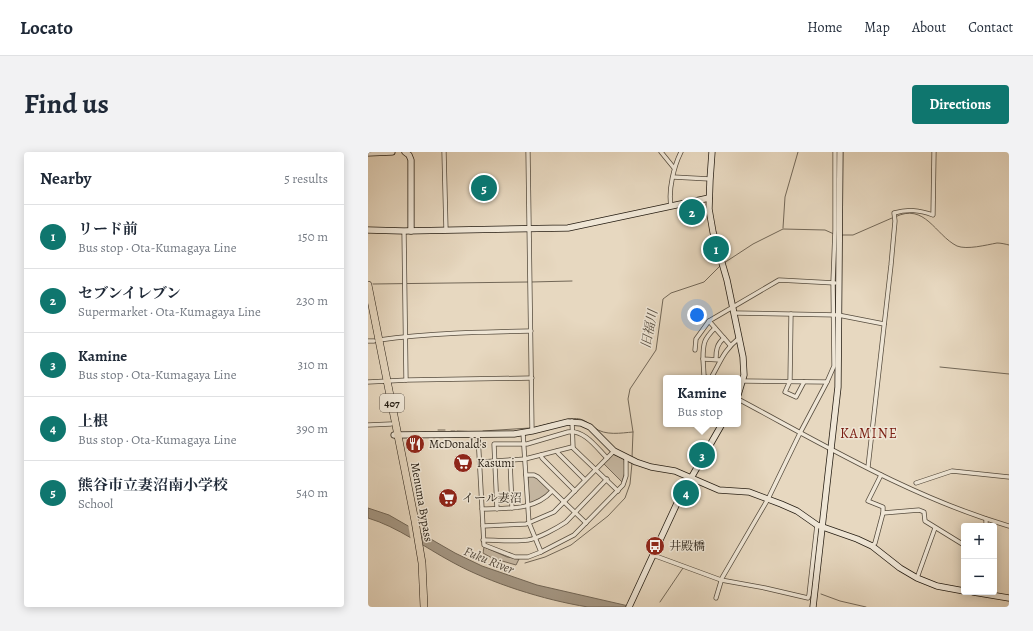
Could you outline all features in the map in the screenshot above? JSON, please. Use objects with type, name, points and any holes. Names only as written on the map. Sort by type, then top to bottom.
[{"type":"highway","name":"Menuma Bypass","points":[[368,285],[374,340]]},
{"type":"highway","name":"Menuma Bypass","points":[[368,309],[374,340],[385,381],[413,520],[423,577],[424,607]]},
{"type":"highway","name":"Menuma Bypass","points":[[385,381],[391,424],[396,435]]},
{"type":"highway","name":"Menuma Bypass","points":[[418,551],[419,607]]},
{"type":"street","points":[[368,153],[392,152]]},
{"type":"street","points":[[405,152],[409,155],[411,160],[408,231],[406,380]]},
{"type":"street","points":[[444,152],[446,230]]},
{"type":"street","points":[[528,152],[532,431]]},
{"type":"street","points":[[661,152],[674,168]]},
{"type":"street","points":[[671,206],[670,198],[674,168],[681,152]]},
{"type":"street","points":[[712,152],[709,198],[711,226],[733,307],[739,338],[744,368],[741,387]]},
{"type":"street","points":[[835,152],[838,230]]},
{"type":"street","points":[[653,555],[721,580],[808,598],[831,449],[838,387],[836,283],[840,152]]},
{"type":"street","points":[[868,468],[892,265],[895,221],[894,213],[911,210],[922,211],[933,215],[934,152]]},
{"type":"street","points":[[673,177],[710,179]]},
{"type":"street","points":[[368,230],[408,231],[568,228],[709,198]]},
{"type":"street","points":[[695,350],[696,339],[709,321],[779,280],[836,283]]},
{"type":"street","points":[[734,313],[836,315],[884,324]]},
{"type":"street","points":[[791,314],[790,381],[785,392],[796,397],[804,382]]},
{"type":"street","points":[[716,598],[721,580],[768,499],[834,366],[836,315]]},
{"type":"street","points":[[709,321],[730,345]]},
{"type":"street","points":[[704,375],[703,349],[706,338],[715,328]]},
{"type":"street","points":[[374,340],[406,336],[455,333],[531,331]]},
{"type":"street","points":[[718,359],[716,350],[724,338]]},
{"type":"street","points":[[712,375],[718,359],[730,345],[739,338]]},
{"type":"street","points":[[703,359],[718,359]]},
{"type":"street","points":[[368,382],[532,378]]},
{"type":"street","points":[[743,381],[827,382]]},
{"type":"street","points":[[741,401],[831,449],[915,490],[986,519],[1009,526]]},
{"type":"street","points":[[572,421],[573,447],[618,491]]},
{"type":"street","points":[[396,435],[523,433],[572,421],[581,423],[590,427],[614,451],[627,459],[651,467],[676,471],[719,490],[749,492],[790,507],[820,526],[872,546],[900,568],[917,578],[937,586],[961,590]]},
{"type":"street","points":[[368,425],[391,424]]},
{"type":"street","points":[[629,607],[679,499],[720,427]]},
{"type":"street","points":[[498,508],[494,444],[524,444],[572,431],[578,432],[584,436],[607,458]]},
{"type":"street","points":[[523,433],[529,523],[541,552]]},
{"type":"street","points":[[478,434],[483,540],[485,546],[512,557],[524,558],[541,552],[568,539],[586,524],[618,491],[625,480],[627,459]]},
{"type":"street","points":[[480,462],[525,459],[573,447]]},
{"type":"street","points":[[557,451],[585,480]]},
{"type":"street","points":[[483,526],[529,523],[554,512],[614,451]]},
{"type":"street","points":[[541,455],[542,458],[575,491]]},
{"type":"street","points":[[510,460],[512,508]]},
{"type":"street","points":[[916,483],[952,471],[1009,477]]},
{"type":"street","points":[[872,546],[875,543],[883,513],[883,506],[868,501],[881,474]]},
{"type":"street","points":[[526,475],[535,475],[586,524]]},
{"type":"street","points":[[483,540],[526,540],[561,525],[575,513],[607,480]]},
{"type":"street","points":[[482,509],[528,506],[544,500],[552,491]]},
{"type":"street","points":[[883,513],[919,510],[924,512],[925,521],[961,543]]},
{"type":"street","points":[[813,607],[820,526]]},
{"type":"street","points":[[917,578],[935,528]]},
{"type":"street","points":[[993,595],[1009,598]]},
{"type":"shaded area","points":[[613,454],[624,459],[625,472],[622,482],[604,464]]},
{"type":"shaded area","points":[[529,476],[535,476],[550,490],[550,493],[531,504],[529,503]]},
{"type":"shaded area","points":[[368,508],[389,515],[455,553],[482,566],[537,585],[633,607],[588,607],[554,600],[500,584],[467,570],[400,532],[368,518]]},
{"type":"shaded area","points":[[484,547],[507,557],[519,559],[516,565],[492,558],[483,553]]},
{"type":"pier","points":[[408,524],[419,531],[422,547],[411,541]]},
{"type":"waterway","points":[[783,228],[785,197],[798,152]]},
{"type":"waterway","name":"旧福川","points":[[895,217],[905,213],[922,217],[949,241],[961,247],[977,247],[997,243],[1009,245]]},
{"type":"waterway","name":"旧福川","points":[[841,235],[853,235],[892,218]]},
{"type":"waterway","name":"旧福川","points":[[724,263],[753,244],[783,229],[825,230],[834,234]]},
{"type":"waterway","name":"旧福川","points":[[632,458],[633,432],[628,399],[630,389],[656,350],[663,299],[671,293],[704,282],[720,266]]},
{"type":"waterway","points":[[531,282],[572,281]]},
{"type":"waterway","points":[[373,284],[528,282]]},
{"type":"waterway","points":[[940,367],[1009,374]]},
{"type":"waterway","points":[[568,419],[574,418],[588,423]]},
{"type":"waterway","points":[[533,428],[552,423]]},
{"type":"waterway","points":[[483,431],[530,428]]},
{"type":"waterway","points":[[595,428],[599,431],[608,433],[633,432]]},
{"type":"waterway","points":[[438,430],[445,430]]},
{"type":"waterway","points":[[457,431],[480,432]]},
{"type":"waterway","name":"旧福川","points":[[525,563],[545,557],[571,545],[608,516],[625,498],[630,484],[632,463]]},
{"type":"waterway","points":[[660,602],[683,568]]},
{"type":"waterway","points":[[821,594],[840,601],[866,607]]},
{"type":"place","name":"熊谷市立妻沼南小学校","points":[[484,188]]},
{"type":"place","name":"セブンイレブン","points":[[692,212]]},
{"type":"place","name":"リード前","points":[[716,249]]},
{"type":"place","name":"McDonald's","points":[[415,444]]},
{"type":"place","name":"Kamine","points":[[702,455]]},
{"type":"place","name":"Kasumi","points":[[463,463]]},
{"type":"place","name":"上根","points":[[686,493]]},
{"type":"place","name":"イール妻沼","points":[[448,498]]},
{"type":"place","name":"井殿橋","points":[[655,546]]},
{"type":"district","name":"KAMINE","points":[[869,433]]},
{"type":"water label","name":"Fuku River","points":[[489,560]]}]
